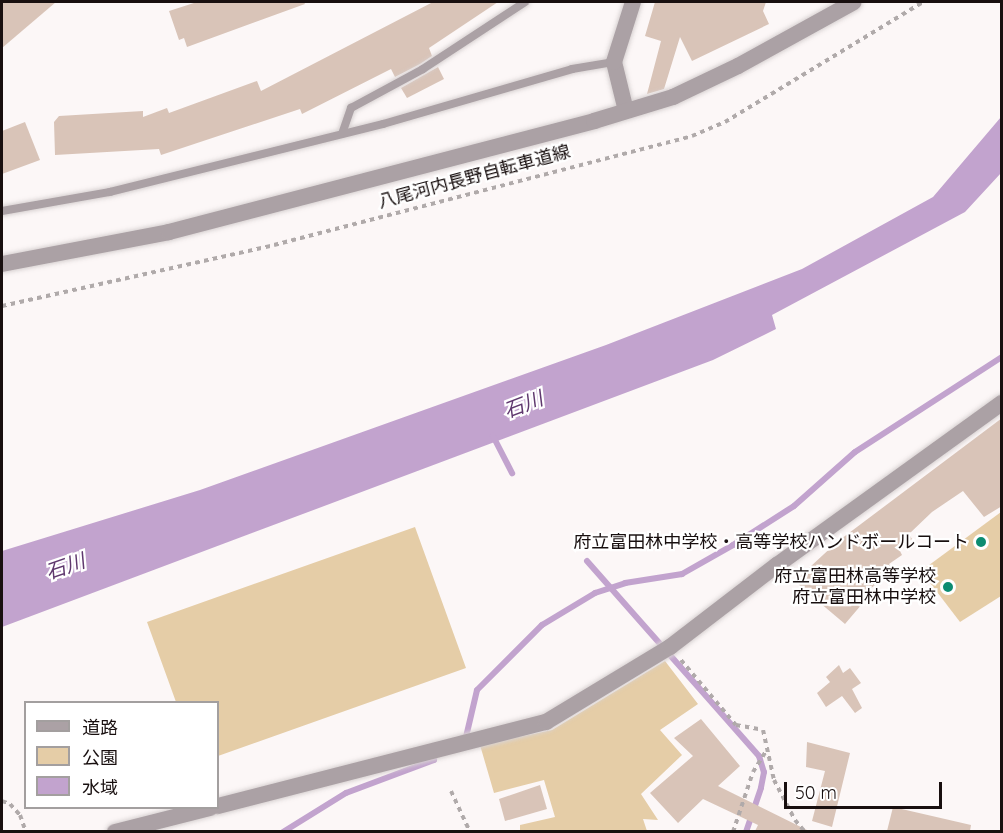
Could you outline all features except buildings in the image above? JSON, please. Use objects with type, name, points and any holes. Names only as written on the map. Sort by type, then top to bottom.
[{"type":"street","points":[[626,111],[614,62],[633,2]]},
{"type":"street","points":[[2,264],[73,253],[265,208],[673,97],[738,66],[854,2]]},
{"type":"street","points":[[219,806],[546,722],[664,652],[777,565],[1002,404]]},
{"type":"street","points":[[115,831],[202,809]]},
{"type":"lane","points":[[342,134],[351,108],[423,69],[525,2]]},
{"type":"lane","points":[[2,211],[110,192],[342,134],[572,69],[614,62]]},
{"type":"path","name":"八尾河内長野自転車道線","points":[[2,306],[274,244],[692,136],[725,122],[923,2]]},
{"type":"path","points":[[664,652],[736,725],[763,730]]},
{"type":"path","points":[[733,831],[757,767],[768,752],[763,730]]},
{"type":"path","points":[[763,730],[774,780],[795,820],[806,831]]},
{"type":"path","points":[[451,790],[470,831]]},
{"type":"path","points":[[2,801],[10,804],[20,815],[26,831]]},
{"type":"green space","name":"府立富田林中学校・高等学校ハンドボールコート","points":[[1001,512],[1001,596],[960,622],[921,571]]},
{"type":"green space","points":[[415,527],[466,668],[219,756],[219,701],[176,701],[147,622]]},
{"type":"green space","points":[[665,661],[698,704],[660,730],[682,755],[641,794],[658,820],[643,819],[647,831],[520,831],[520,825],[555,817],[544,780],[494,793],[480,745],[552,730]]},
{"type":"water","name":"石川","points":[[1001,117],[1001,173],[965,212],[772,315],[776,329],[713,360],[2,627],[2,551],[200,490],[606,345],[802,269],[933,197]]},
{"type":"waterway","points":[[462,738],[466,737],[477,690],[542,625],[595,593],[625,583],[682,574],[733,545],[794,506],[855,452],[1002,357]]},
{"type":"waterway","points":[[493,436],[512,473]]},
{"type":"waterway","points":[[587,561],[759,756],[764,772],[746,832]]},
{"type":"waterway","points":[[283,832],[346,793],[434,760],[435,752]]},
{"type":"place","name":"府立富田林中学校・高等学校ハンドボールコート","points":[[981,542]]},
{"type":"place","name":"府立富田林高等学校 府立富田林中学校","points":[[948,587]]}]
